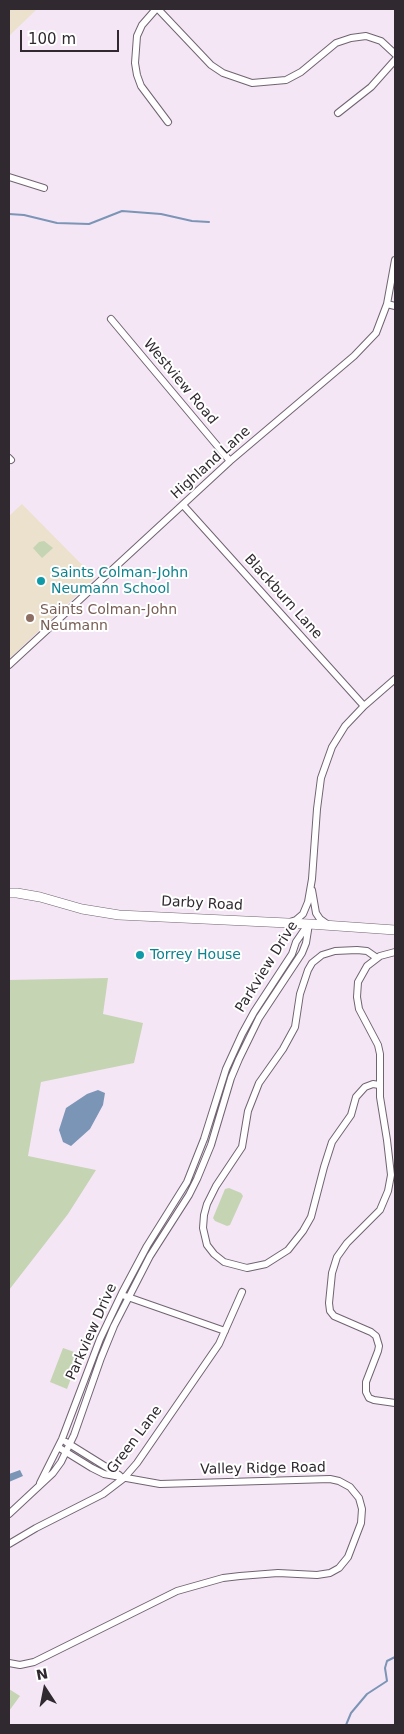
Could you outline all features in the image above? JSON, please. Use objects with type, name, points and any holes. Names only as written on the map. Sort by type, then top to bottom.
[{"type":"main road","name":"Darby Road","points":[[9,893],[24,894],[82,909],[119,915],[395,930]]},
{"type":"street","points":[[168,122],[141,86],[136,75],[137,36],[142,25],[157,9],[211,65],[223,73],[252,83],[286,80],[301,72],[336,43],[350,38],[366,36],[381,41],[395,54]]},
{"type":"street","points":[[338,113],[371,87],[395,60]]},
{"type":"street","points":[[9,177],[44,188]]},
{"type":"street","name":"Highland Lane","points":[[9,665],[230,461],[354,356],[376,333],[387,304],[395,260]]},
{"type":"street","points":[[387,304],[395,306]]},
{"type":"street","name":"Westview Road","points":[[111,318],[230,461]]},
{"type":"street","name":"Blackburn Lane","points":[[183,505],[364,706]]},
{"type":"street","points":[[288,923],[296,920],[303,914],[308,902],[312,879],[321,778],[332,747],[345,726],[364,706],[395,679]]},
{"type":"street","points":[[312,879],[313,904],[316,913],[320,919],[330,925]]},
{"type":"street","name":"Parkview Drive","points":[[40,1484],[62,1439],[100,1338],[121,1294],[187,1182],[204,1140],[227,1066],[242,1034],[260,1002],[292,954],[296,942],[309,924]]},
{"type":"street","name":"Parkview Drive","points":[[9,1514],[53,1473],[66,1451],[101,1358],[129,1297],[157,1246],[189,1195],[204,1163],[235,1069],[245,1045],[267,1006],[302,952],[306,943],[309,924]]},
{"type":"street","points":[[377,958],[367,951],[335,951],[322,955],[312,963],[308,970],[300,994],[295,1027],[283,1049],[259,1083],[248,1111],[242,1147],[216,1186],[204,1215],[203,1228],[205,1239],[210,1250],[219,1259],[241,1267],[254,1267],[272,1261],[288,1250],[303,1231],[310,1217],[332,1142],[351,1114],[356,1098],[366,1087],[373,1084],[379,1085]]},
{"type":"street","points":[[395,952],[385,954],[367,966],[358,982],[357,997],[359,1010],[379,1049],[381,1059],[379,1085],[391,1175],[388,1191],[380,1210],[346,1243],[337,1257],[332,1273],[329,1303],[330,1311],[334,1316],[376,1336],[378,1351],[366,1382],[366,1392],[374,1400],[395,1403]]},
{"type":"street","points":[[260,1002],[267,1006]]},
{"type":"street","points":[[227,1066],[235,1069]]},
{"type":"street","points":[[150,1242],[157,1246]]},
{"type":"street","name":"Green Lane","points":[[9,1544],[103,1494],[124,1478],[137,1463],[214,1351],[242,1292]]},
{"type":"street","points":[[121,1294],[225,1331]]},
{"type":"street","name":"Valley Ridge Road","points":[[62,1439],[124,1478]]},
{"type":"street","name":"Valley Ridge Road","points":[[9,1663],[20,1665],[34,1662],[176,1591],[223,1578],[240,1576],[278,1573],[317,1575],[330,1573],[339,1568],[348,1558],[361,1524],[362,1509],[355,1492],[345,1483],[330,1479],[160,1484],[104,1474],[58,1447]]},
{"type":"shaded area","points":[[9,9],[37,9],[9,36]]},
{"type":"shaded area","name":"Saints Colman-John Neumann","points":[[22,504],[95,578],[9,659],[9,516]]},
{"type":"green space","points":[[44,541],[53,548],[42,558],[33,548],[39,542]]},
{"type":"green space","points":[[108,978],[103,1014],[143,1023],[134,1063],[41,1082],[28,1156],[96,1170],[68,1214],[9,1290],[9,980]]},
{"type":"green space","points":[[229,1188],[241,1193],[243,1196],[230,1225],[227,1226],[215,1221],[213,1218],[225,1189]]},
{"type":"green space","points":[[63,1348],[80,1354],[67,1389],[50,1382]]},
{"type":"green space","points":[[9,1689],[20,1696],[9,1711]]},
{"type":"water","points":[[98,1090],[105,1093],[103,1105],[90,1129],[71,1146],[63,1142],[59,1130],[66,1108],[87,1094]]},
{"type":"water","points":[[20,1470],[23,1476],[9,1482],[9,1474]]},
{"type":"waterway","points":[[9,214],[24,215],[57,223],[89,224],[122,211],[161,214],[192,221],[209,222]]},
{"type":"waterway","points":[[346,1725],[351,1713],[367,1694],[387,1681],[385,1668],[387,1661],[395,1657]]},
{"type":"place","name":"Saints Colman-John Neumann School","points":[[41,581]]},
{"type":"place","name":"Saints Colman-John Neumann","points":[[30,618]]},
{"type":"place","name":"Torrey House","points":[[140,955]]}]
